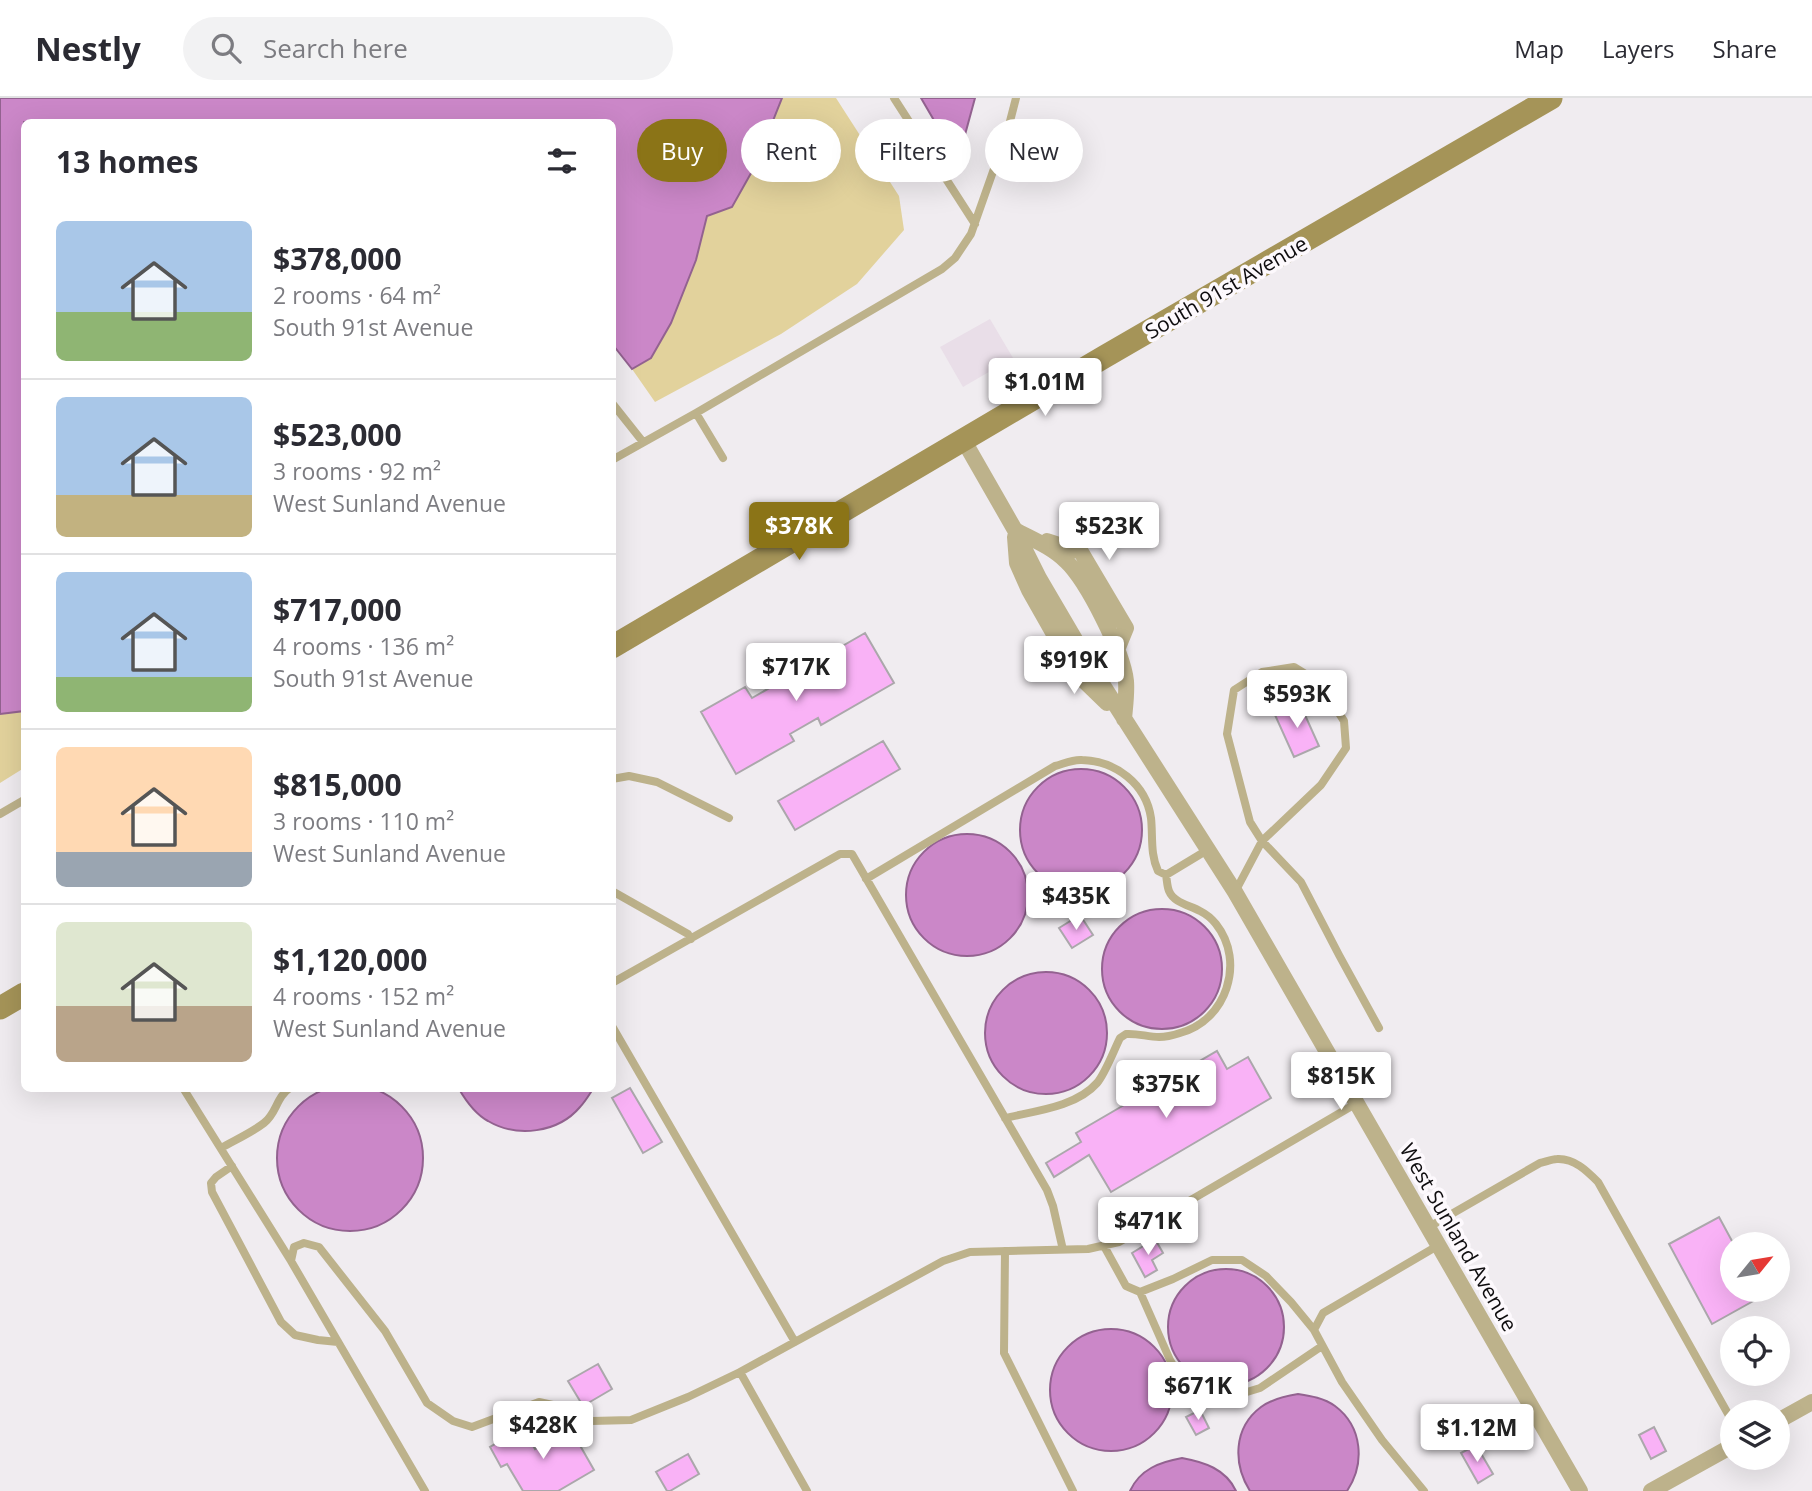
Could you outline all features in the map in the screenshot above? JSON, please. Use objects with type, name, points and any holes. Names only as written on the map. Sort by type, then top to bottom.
[{"type":"main road","name":"South 91st Avenue","points":[[616,645],[1551,98]]},
{"type":"main road","points":[[0,1008],[21,996]]},
{"type":"street","name":"West Sunland Avenue","points":[[964,441],[1015,530],[1017,563],[1059,645],[1076,673],[1124,719],[1209,849],[1580,1491]]},
{"type":"street","name":"West Sunland Avenue","points":[[1015,530],[1063,558],[1073,568],[1115,641],[1126,680],[1124,719]]},
{"type":"street","points":[[1790,1414],[1812,1402]]},
{"type":"street","points":[[1651,1491],[1720,1453]]},
{"type":"lane","points":[[894,98],[975,224]]},
{"type":"lane","points":[[616,458],[942,269],[955,258],[975,224],[1016,98]]},
{"type":"lane","points":[[616,408],[643,442]]},
{"type":"lane","points":[[696,413],[723,458]]},
{"type":"lane","points":[[1235,892],[1262,841],[1321,785],[1346,748],[1345,721],[1320,683],[1294,667],[1262,672],[1234,690],[1227,734],[1250,822],[1262,841],[1301,881],[1379,1028]]},
{"type":"lane","points":[[866,879],[1055,766],[1080,759],[1106,764],[1125,774],[1144,794],[1150,816],[1153,860],[1158,871],[1167,875]]},
{"type":"lane","points":[[616,778],[629,776],[657,782],[729,818]]},
{"type":"lane","points":[[0,814],[21,802]]},
{"type":"lane","points":[[1167,875],[1209,849]]},
{"type":"lane","points":[[616,981],[840,854],[852,854],[1047,1190],[1054,1206],[1063,1250]]},
{"type":"lane","points":[[1005,1118],[1079,1097],[1098,1082],[1120,1038],[1126,1034],[1158,1037],[1182,1033],[1203,1022],[1223,998],[1231,973],[1231,960],[1225,938],[1210,918],[1173,898],[1168,889],[1167,875]]},
{"type":"lane","points":[[616,893],[688,933],[691,939]]},
{"type":"lane","points":[[616,1033],[795,1342]]},
{"type":"lane","points":[[186,1092],[291,1261],[425,1491]]},
{"type":"lane","points":[[221,1148],[264,1122],[275,1111],[278,1099],[286,1092]]},
{"type":"lane","points":[[291,1261],[294,1247],[304,1243],[319,1247],[385,1331],[428,1403],[453,1421],[472,1427],[539,1402],[571,1409],[592,1421],[631,1420],[740,1372],[943,1261],[970,1252],[1088,1249],[1119,1242],[1357,1103]]},
{"type":"lane","points":[[1429,1227],[1540,1163],[1558,1158],[1574,1162],[1587,1170],[1598,1182],[1720,1400]]},
{"type":"lane","points":[[232,1166],[211,1183],[212,1192],[281,1322],[295,1335],[338,1342]]},
{"type":"lane","points":[[1314,1330],[1323,1313],[1439,1245]]},
{"type":"lane","points":[[1104,1246],[1126,1286],[1140,1292],[1170,1360],[1188,1390],[1207,1397],[1237,1395],[1260,1388],[1322,1346]]},
{"type":"lane","points":[[1005,1251],[1004,1353],[1073,1491]]},
{"type":"lane","points":[[1140,1292],[1212,1260],[1242,1259],[1266,1276],[1314,1330],[1342,1382],[1382,1440],[1424,1491]]},
{"type":"lane","points":[[740,1372],[807,1491]]},
{"type":"shaded area","points":[[0,98],[782,98],[774,119],[741,119],[741,182],[746,182],[732,207],[707,216],[696,260],[671,323],[651,358],[632,369],[616,349],[616,119],[21,119],[21,711],[0,714]]},
{"type":"shaded area","points":[[782,98],[836,98],[855,128],[855,182],[890,182],[899,196],[904,230],[857,284],[781,334],[655,402],[632,369],[651,358],[671,323],[696,260],[707,215],[741,180],[841,182],[841,119],[774,119]]},
{"type":"shaded area","points":[[921,98],[975,98],[969,119],[933,119]]},
{"type":"shaded area","points":[[990,319],[1013,358],[963,387],[940,347]]},
{"type":"shaded area","points":[[21,711],[21,770],[0,783],[0,714]]},
{"type":"shaded area","points":[[1081,769],[1104,774],[1124,787],[1137,807],[1142,830],[1137,853],[1124,873],[1104,886],[1081,891],[1058,886],[1038,873],[1025,853],[1020,830],[1025,807],[1038,787],[1058,774]]},
{"type":"shaded area","points":[[967,834],[990,839],[1010,852],[1023,872],[1028,895],[1023,918],[1010,938],[990,951],[967,956],[944,951],[924,938],[911,918],[906,895],[911,872],[924,852],[944,839]]},
{"type":"shaded area","points":[[1162,909],[1185,913],[1205,926],[1218,946],[1222,969],[1218,992],[1205,1012],[1185,1025],[1162,1029],[1139,1025],[1119,1012],[1106,992],[1102,969],[1106,946],[1119,926],[1139,913]]},
{"type":"shaded area","points":[[1046,972],[1069,977],[1089,990],[1102,1010],[1107,1033],[1102,1056],[1089,1076],[1069,1089],[1046,1094],[1023,1089],[1003,1076],[990,1056],[985,1033],[990,1010],[1003,990],[1023,977]]},
{"type":"shaded area","points":[[318,1092],[382,1092],[402,1106],[411,1117],[422,1144],[422,1172],[411,1199],[391,1219],[364,1230],[336,1230],[309,1219],[289,1199],[278,1172],[278,1144],[282,1130],[298,1106]]},
{"type":"shaded area","points":[[461,1092],[591,1092],[571,1116],[560,1123],[537,1130],[512,1130],[499,1126],[483,1118]]},
{"type":"shaded area","points":[[1226,1269],[1248,1274],[1267,1286],[1279,1305],[1284,1327],[1279,1349],[1267,1368],[1248,1380],[1226,1385],[1204,1380],[1185,1368],[1173,1349],[1168,1327],[1173,1305],[1185,1286],[1204,1274]]},
{"type":"shaded area","points":[[1111,1329],[1134,1334],[1154,1347],[1167,1367],[1172,1390],[1167,1413],[1154,1433],[1134,1446],[1111,1451],[1088,1446],[1068,1433],[1055,1413],[1050,1390],[1055,1367],[1068,1347],[1088,1334]]},
{"type":"shaded area","points":[[1298,1394],[1331,1403],[1351,1424],[1356,1435],[1358,1458],[1357,1469],[1347,1491],[1250,1491],[1244,1480],[1239,1447],[1245,1425],[1265,1404]]},
{"type":"shaded area","points":[[1182,1458],[1214,1468],[1232,1483],[1236,1491],[1130,1491],[1145,1472]]},
{"type":"building","points":[[865,633],[894,683],[821,725],[818,718],[790,734],[794,741],[736,774],[701,712],[745,687],[752,698]]},
{"type":"building","points":[[1300,704],[1319,746],[1294,757],[1275,715]]},
{"type":"building","points":[[883,741],[900,769],[795,830],[778,801]]},
{"type":"building","points":[[1080,915],[1093,935],[1072,948],[1059,928]]},
{"type":"building","points":[[1217,1051],[1227,1069],[1248,1057],[1271,1098],[1111,1192],[1089,1155],[1054,1177],[1046,1163],[1081,1142],[1076,1133]]},
{"type":"building","points":[[630,1088],[662,1142],[643,1153],[612,1098]]},
{"type":"building","points":[[1719,1217],[1727,1232],[1720,1232],[1720,1302],[1751,1302],[1726,1316],[1720,1316],[1720,1320],[1712,1324],[1669,1244]]},
{"type":"building","points":[[1155,1239],[1163,1253],[1152,1260],[1157,1270],[1145,1277],[1132,1253]]},
{"type":"building","points":[[598,1364],[612,1389],[583,1406],[568,1381]]},
{"type":"building","points":[[1200,1410],[1209,1428],[1196,1435],[1186,1417]]},
{"type":"building","points":[[1654,1427],[1666,1451],[1651,1459],[1639,1435]]},
{"type":"building","points":[[523,1428],[535,1449],[570,1428],[594,1470],[558,1491],[523,1491],[507,1464],[501,1467],[490,1447]]},
{"type":"building","points":[[1476,1445],[1493,1474],[1478,1483],[1461,1453]]},
{"type":"building","points":[[688,1454],[699,1474],[667,1491],[656,1472]]}]
